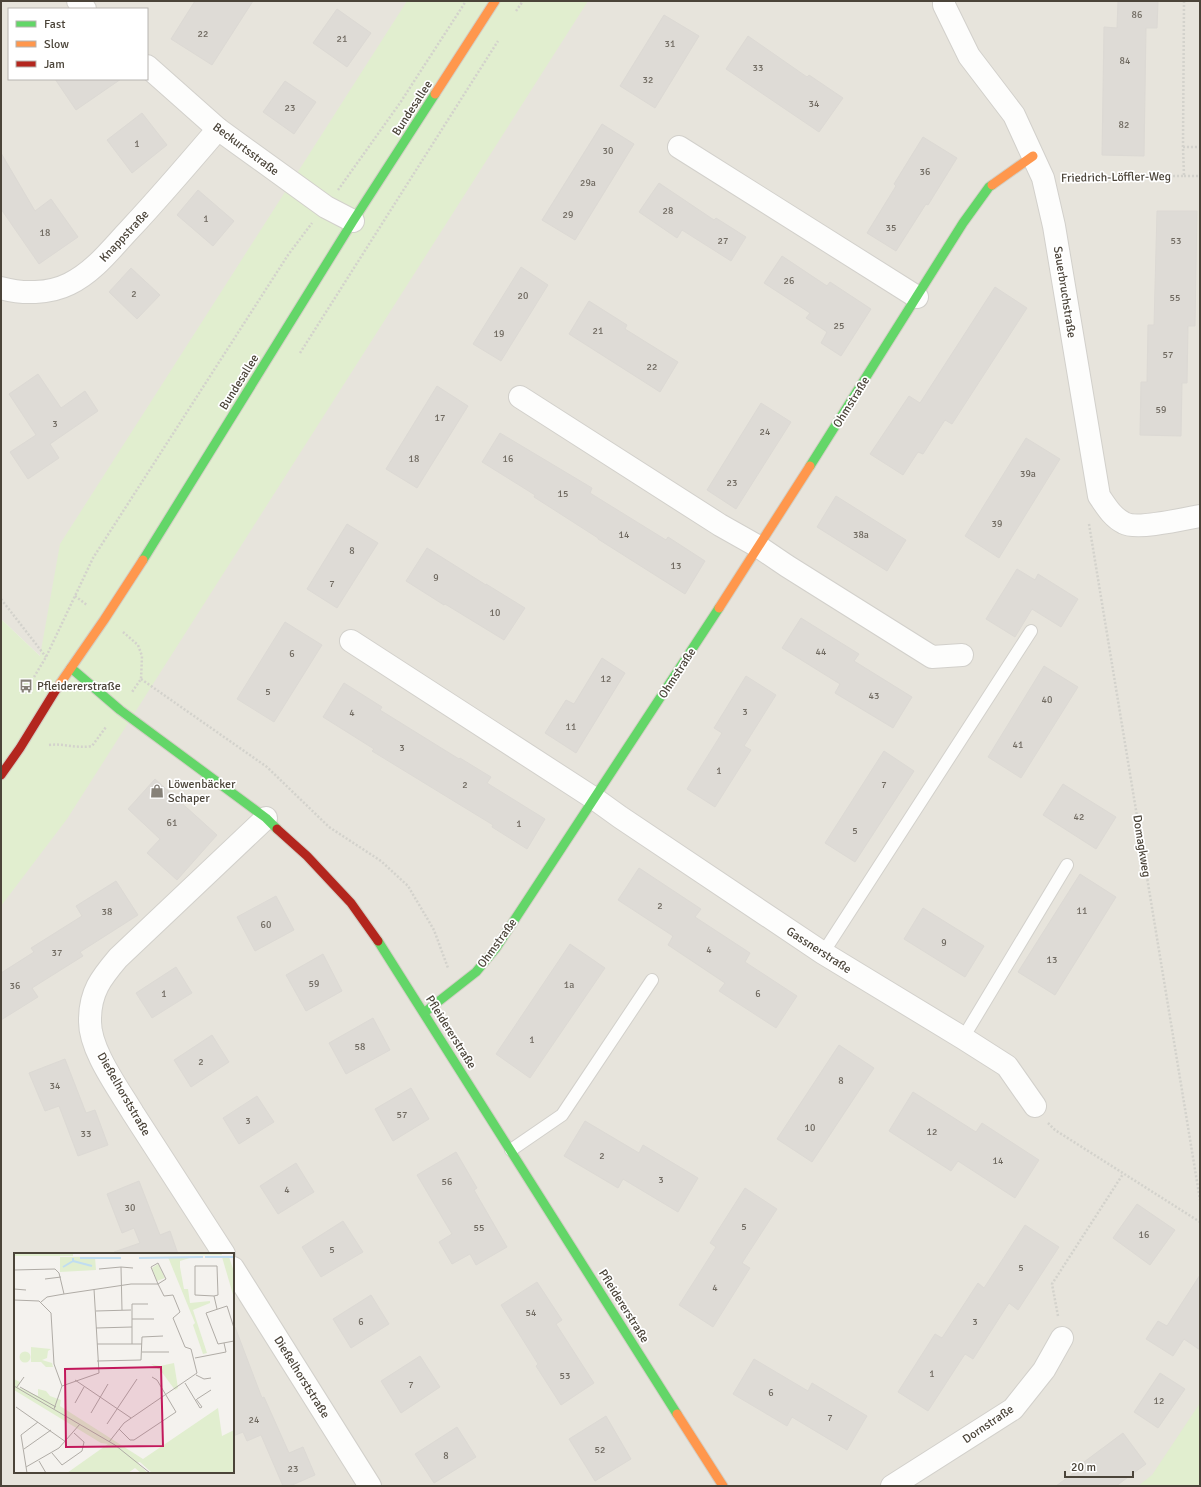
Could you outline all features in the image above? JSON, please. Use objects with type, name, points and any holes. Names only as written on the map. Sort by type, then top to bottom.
[{"type":"street","name":"Bundesallee","points":[[1,775],[140,563],[353,221],[495,1]]},
{"type":"street","name":"Sauerbruchstraße","points":[[944,1],[944,5],[969,56],[1014,115],[1043,178],[1054,226],[1099,496],[1110,513],[1125,523],[1142,525],[1200,516]]},
{"type":"street","name":"Beckurtsstraße","points":[[148,67],[218,129],[326,207],[353,221]]},
{"type":"street","name":"Knappstraße","points":[[1,288],[29,293],[54,290],[69,284],[95,268],[218,129]]},
{"type":"street","points":[[679,147],[917,297]]},
{"type":"street","name":"Ohmstraße","points":[[424,1012],[456,990],[476,972],[496,948],[759,547],[963,223],[989,187],[1033,156]]},
{"type":"street","points":[[520,397],[720,525],[759,547],[932,657],[962,655]]},
{"type":"street","points":[[351,641],[595,799]]},
{"type":"street","name":"Pfleidererstraße","points":[[72,668],[120,710],[266,818],[307,856],[351,903],[386,952],[723,1486]]},
{"type":"street","name":"Gassnerstraße","points":[[595,799],[620,818],[823,953],[964,1038],[1007,1066],[1035,1106]]},
{"type":"street","name":"Dießelhorststraße","points":[[223,1253],[104,1065],[94,1041],[90,1022],[91,1002],[101,979],[118,958],[266,818]]},
{"type":"street","name":"Dießelhorststraße","points":[[234,1270],[370,1486]]},
{"type":"street","name":"Dornstraße","points":[[892,1486],[1013,1409],[1044,1370],[1062,1338]]},
{"type":"lane","points":[[823,953],[1031,631]]},
{"type":"lane","points":[[964,1038],[1067,865]]},
{"type":"lane","points":[[511,1150],[562,1115],[652,980]]},
{"type":"path","points":[[39,669],[92,558],[288,255],[306,229],[326,207],[400,102],[466,1]]},
{"type":"path","points":[[515,14],[523,1]]},
{"type":"path","name":"Friedrich-Löffler-Weg","points":[[1043,178],[1184,176],[1184,1]]},
{"type":"path","points":[[297,358],[498,41]]},
{"type":"path","points":[[1183,147],[1200,147]]},
{"type":"path","points":[[1184,176],[1200,176]]},
{"type":"path","name":"Domagkweg","points":[[1099,496],[1088,513],[1200,1200]]},
{"type":"path","points":[[1,599],[46,657]]},
{"type":"path","points":[[123,631],[126,626]]},
{"type":"path","points":[[142,679],[266,767],[329,827],[381,861],[408,886],[434,930],[456,990]]},
{"type":"path","points":[[1035,1106],[1055,1130],[1200,1222]]},
{"type":"path","points":[[1062,1338],[1052,1284],[1123,1174]]},
{"type":"shaded area","points":[[1,1],[1200,1],[1200,1486],[1,1486],[1,718],[40,656],[1,619]]},
{"type":"green space","points":[[407,1],[588,1],[67,819],[1,906],[1,619],[40,656],[60,544]]},
{"type":"green space","points":[[1200,1403],[1200,1486],[1138,1486],[1152,1475]]},
{"type":"building","points":[[195,1],[253,1],[212,65],[171,39]]},
{"type":"building","points":[[1118,1],[1158,1],[1157,28],[1146,28],[1144,156],[1102,155],[1104,27],[1117,28]]},
{"type":"building","points":[[337,9],[371,33],[347,67],[313,43]]},
{"type":"building","points":[[664,15],[699,36],[655,108],[620,86]]},
{"type":"building","points":[[748,36],[807,77],[809,75],[843,98],[819,132],[726,69]]},
{"type":"building","points":[[56,80],[120,80],[76,110]]},
{"type":"building","points":[[285,81],[316,102],[294,134],[263,112]]},
{"type":"building","points":[[142,113],[167,145],[132,173],[107,140]]},
{"type":"building","points":[[602,124],[634,144],[575,240],[542,220]]},
{"type":"building","points":[[923,137],[957,158],[928,205],[926,204],[896,251],[867,233],[896,186],[894,184]]},
{"type":"building","points":[[1,153],[35,211],[51,199],[78,237],[39,264],[1,209]]},
{"type":"building","points":[[659,183],[714,220],[716,218],[746,237],[731,261],[682,230],[677,238],[639,212]]},
{"type":"building","points":[[198,190],[234,221],[213,246],[177,215]]},
{"type":"building","points":[[1157,211],[1197,211],[1195,326],[1188,326],[1187,383],[1182,383],[1181,436],[1140,435],[1141,382],[1147,382],[1148,325],[1154,325]]},
{"type":"building","points":[[782,256],[827,286],[830,282],[871,309],[841,356],[821,343],[827,332],[806,318],[810,313],[764,283]]},
{"type":"building","points":[[521,267],[548,285],[501,361],[473,344]]},
{"type":"building","points":[[131,268],[160,295],[137,319],[109,292]]},
{"type":"building","points":[[995,287],[1027,308],[952,424],[945,420],[923,454],[918,452],[903,475],[870,454],[909,396],[920,403]]},
{"type":"building","points":[[589,301],[627,325],[625,329],[678,362],[660,392],[569,334]]},
{"type":"building","points":[[38,374],[61,408],[85,391],[98,411],[50,444],[59,458],[28,479],[10,452],[36,435],[9,394]]},
{"type":"building","points":[[437,386],[468,406],[417,488],[386,469]]},
{"type":"building","points":[[761,403],[791,422],[736,509],[707,490]]},
{"type":"building","points":[[500,433],[592,488],[590,493],[666,540],[668,537],[705,561],[685,594],[598,539],[534,497],[535,495],[482,462]]},
{"type":"building","points":[[1026,438],[1060,459],[999,558],[965,536]]},
{"type":"building","points":[[836,496],[906,540],[887,571],[817,527]]},
{"type":"building","points":[[347,524],[378,543],[337,608],[307,589]]},
{"type":"building","points":[[427,548],[525,608],[504,640],[406,581]]},
{"type":"building","points":[[1017,569],[1035,580],[1038,574],[1078,599],[1061,627],[1032,609],[1015,637],[986,619]]},
{"type":"building","points":[[801,618],[859,654],[854,661],[912,697],[893,728],[835,693],[840,684],[782,648]]},
{"type":"building","points":[[285,622],[322,645],[274,722],[237,699]]},
{"type":"building","points":[[602,658],[625,673],[576,753],[545,733],[566,700],[574,704]]},
{"type":"building","points":[[1044,666],[1078,687],[1021,778],[988,757]]},
{"type":"building","points":[[746,676],[776,695],[744,746],[751,750],[715,807],[687,789],[722,733],[714,728]]},
{"type":"building","points":[[344,683],[382,707],[380,710],[491,777],[487,783],[545,819],[527,849],[492,827],[493,825],[372,751],[374,749],[323,717]]},
{"type":"building","points":[[884,751],[914,771],[855,862],[825,843]]},
{"type":"building","points":[[155,779],[217,835],[177,880],[147,853],[160,839],[128,809]]},
{"type":"building","points":[[1063,784],[1116,817],[1096,849],[1043,815]]},
{"type":"building","points":[[639,868],[701,909],[695,917],[750,953],[745,962],[797,996],[776,1028],[719,991],[725,983],[668,945],[673,936],[618,900]]},
{"type":"building","points":[[1080,874],[1116,897],[1055,995],[1018,972]]},
{"type":"building","points":[[116,881],[138,915],[80,952],[83,956],[32,988],[38,997],[1,1020],[1,973],[34,952],[31,948],[82,916],[76,906]]},
{"type":"building","points":[[276,896],[294,930],[255,951],[237,917]]},
{"type":"building","points":[[923,908],[984,946],[965,977],[904,939]]},
{"type":"building","points":[[570,944],[605,968],[530,1078],[496,1054]]},
{"type":"building","points":[[323,954],[342,991],[306,1011],[286,975]]},
{"type":"building","points":[[176,967],[192,993],[152,1018],[136,993]]},
{"type":"building","points":[[373,1018],[390,1050],[346,1074],[329,1043]]},
{"type":"building","points":[[212,1035],[229,1062],[191,1087],[174,1060]]},
{"type":"building","points":[[839,1045],[874,1068],[812,1162],[777,1139]]},
{"type":"building","points":[[65,1059],[86,1113],[95,1110],[108,1145],[78,1156],[59,1106],[45,1111],[29,1073]]},
{"type":"building","points":[[411,1088],[429,1119],[393,1141],[375,1109]]},
{"type":"building","points":[[913,1092],[976,1132],[982,1123],[1039,1160],[1015,1198],[958,1161],[951,1171],[889,1131]]},
{"type":"building","points":[[257,1096],[274,1122],[239,1144],[223,1118]]},
{"type":"building","points":[[585,1121],[639,1153],[643,1145],[698,1178],[678,1212],[623,1179],[618,1188],[564,1156]]},
{"type":"building","points":[[456,1152],[477,1188],[474,1190],[507,1247],[476,1265],[470,1254],[452,1264],[439,1242],[452,1234],[417,1175]]},
{"type":"building","points":[[296,1163],[314,1192],[278,1214],[260,1186]]},
{"type":"building","points":[[139,1181],[160,1235],[170,1231],[178,1253],[114,1253],[140,1243],[134,1228],[122,1233],[107,1194]]},
{"type":"building","points":[[745,1188],[777,1209],[742,1263],[750,1268],[713,1327],[679,1305],[716,1247],[710,1243]]},
{"type":"building","points":[[1137,1204],[1175,1230],[1150,1265],[1113,1238]]},
{"type":"building","points":[[343,1221],[363,1252],[321,1277],[302,1247]]},
{"type":"building","points":[[1025,1225],[1059,1247],[1018,1310],[1009,1303],[973,1359],[965,1354],[928,1411],[898,1392],[935,1334],[942,1338],[978,1283],[984,1288]]},
{"type":"building","points":[[1200,1275],[1200,1350],[1184,1339],[1173,1356],[1146,1339],[1158,1321],[1167,1326]]},
{"type":"building","points":[[537,1282],[562,1320],[556,1324],[594,1383],[561,1405],[536,1366],[538,1364],[501,1305]]},
{"type":"building","points":[[371,1295],[389,1324],[351,1348],[333,1319]]},
{"type":"building","points":[[234,1328],[262,1398],[264,1397],[289,1453],[303,1447],[315,1475],[290,1486],[283,1486],[261,1435],[247,1441],[243,1432],[234,1436]]},
{"type":"building","points":[[420,1356],[440,1387],[401,1413],[381,1381]]},
{"type":"building","points":[[754,1359],[808,1391],[812,1383],[867,1416],[847,1450],[792,1417],[787,1426],[733,1394]]},
{"type":"building","points":[[1160,1373],[1185,1389],[1158,1428],[1134,1412]]},
{"type":"building","points":[[606,1416],[631,1459],[595,1481],[569,1439]]},
{"type":"building","points":[[457,1427],[476,1457],[434,1483],[415,1454]]},
{"type":"building","points":[[1123,1433],[1146,1464],[1116,1486],[1056,1486],[1086,1464],[1084,1462]]},
{"type":"traffic: fast","points":[[143,560],[353,221],[435,94]]},
{"type":"traffic: fast","points":[[810,466],[963,223],[992,185]]},
{"type":"traffic: fast","points":[[425,1012],[476,972],[496,948],[719,608]]},
{"type":"traffic: fast","points":[[71,668],[120,710],[266,818],[277,829]]},
{"type":"traffic: fast","points":[[378,941],[677,1414]]},
{"type":"traffic: slow","points":[[435,94],[495,1]]},
{"type":"traffic: slow","points":[[992,185],[1033,156]]},
{"type":"traffic: slow","points":[[719,608],[810,466]]},
{"type":"traffic: slow","points":[[57,688],[143,560]]},
{"type":"traffic: slow","points":[[677,1414],[723,1486]]},
{"type":"traffic: jam","points":[[1,775],[20,748],[57,688]]},
{"type":"traffic: jam","points":[[277,829],[307,856],[351,903],[378,941]]},
{"type":"place","name":"Pfleidererstraße","points":[[26,686]]},
{"type":"place","name":"Löwenbäcker Schaper","points":[[157,791]]}]
